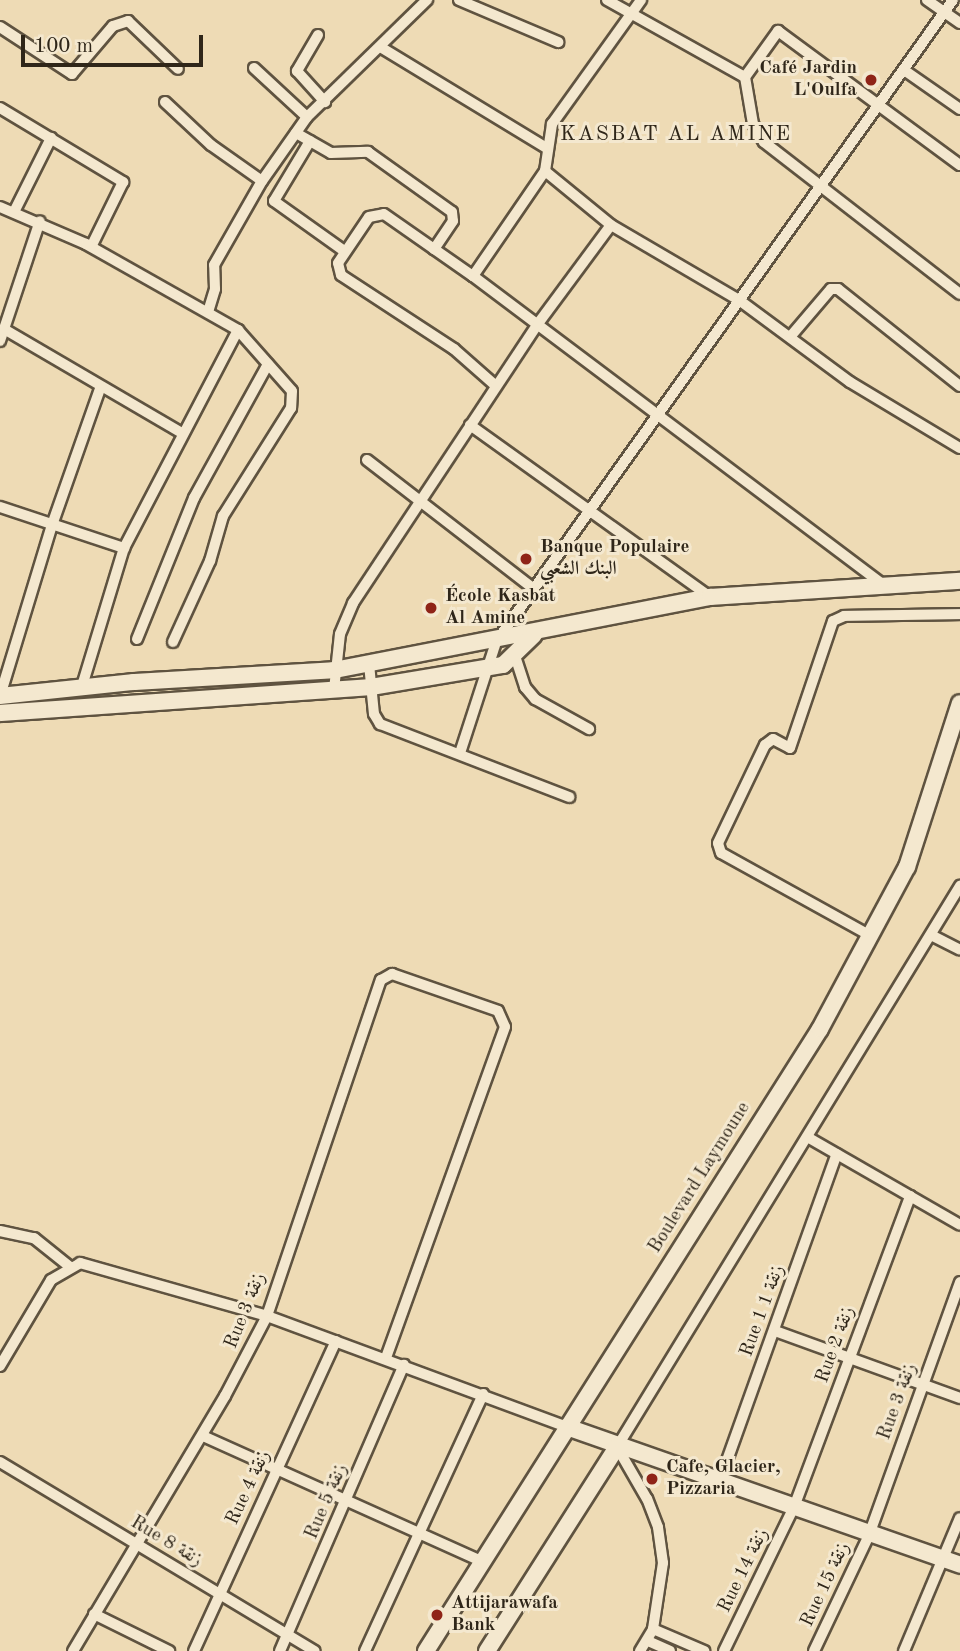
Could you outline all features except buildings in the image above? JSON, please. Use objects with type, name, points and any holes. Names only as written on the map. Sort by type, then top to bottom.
[{"type":"street","points":[[208,312],[215,289],[215,265],[262,181],[307,117],[382,48],[427,0]]},
{"type":"street","points":[[459,0],[558,42]]},
{"type":"street","points":[[607,0],[745,78]]},
{"type":"street","points":[[474,276],[545,172],[552,124],[641,0]]},
{"type":"street","points":[[927,0],[960,23]]},
{"type":"street","points":[[460,753],[496,642],[953,0]]},
{"type":"street","points":[[0,27],[72,74],[113,26],[128,21],[178,69]]},
{"type":"street","points":[[960,165],[778,31],[745,78],[756,133],[820,187],[960,294]]},
{"type":"street","points":[[318,35],[297,71],[325,102]]},
{"type":"street","points":[[382,48],[548,149]]},
{"type":"street","points":[[254,68],[307,117]]},
{"type":"street","points":[[904,70],[960,109]]},
{"type":"street","points":[[165,102],[211,145],[262,181]]},
{"type":"street","points":[[0,108],[124,181],[91,247]]},
{"type":"street","points":[[296,133],[331,153],[368,152],[452,212],[453,221],[434,249]]},
{"type":"street","points":[[13,212],[51,138]]},
{"type":"street","points":[[310,141],[274,201],[344,251]]},
{"type":"street","points":[[545,172],[611,225],[739,300],[850,382],[960,448]]},
{"type":"street","points":[[0,207],[40,221],[91,247],[238,330],[292,391],[291,408],[222,516],[210,561],[173,642]]},
{"type":"street","points":[[496,386],[454,349],[341,275],[338,263],[344,251],[376,214],[474,276],[887,588]]},
{"type":"street","points":[[0,341],[40,221]]},
{"type":"street","points":[[334,690],[334,670],[340,634],[353,603],[537,325],[611,225]]},
{"type":"street","points":[[790,337],[831,289],[838,289],[960,386]]},
{"type":"street","points":[[4,328],[182,433]]},
{"type":"street","points":[[82,686],[124,548],[238,330]]},
{"type":"street","points":[[137,639],[194,498],[268,364]]},
{"type":"street","points":[[101,386],[52,525],[0,696],[82,686],[334,670],[534,635],[710,597],[960,582]]},
{"type":"street","points":[[470,425],[591,509],[710,597]]},
{"type":"street","points":[[367,460],[534,589]]},
{"type":"street","points":[[0,507],[124,548]]},
{"type":"street","points":[[872,936],[721,853],[718,843],[765,745],[773,739],[790,748],[833,621],[844,616],[960,614]]},
{"type":"street","points":[[0,713],[371,687],[487,669],[515,656],[534,635]]},
{"type":"street","points":[[515,656],[535,699],[589,729]]},
{"type":"street","points":[[369,664],[374,714],[380,724],[569,797]]},
{"type":"street","name":"Boulevard Laymoune","points":[[426,1651],[820,1029],[907,867],[960,703]]},
{"type":"street","points":[[487,1651],[809,1138],[933,936],[960,886]]},
{"type":"street","points":[[933,936],[960,950]]},
{"type":"street","name":"Rue 3 زنقة","points":[[73,1651],[203,1436],[267,1316],[381,980],[392,974],[405,974],[498,1011],[505,1027],[386,1358]]},
{"type":"street","points":[[809,1138],[960,1225]]},
{"type":"street","name":"Rue 1 زنقة 1","points":[[720,1480],[837,1154]]},
{"type":"street","name":"Rue 2 زنقة","points":[[794,1507],[910,1196]]},
{"type":"street","points":[[0,1231],[34,1238],[69,1266]]},
{"type":"street","points":[[0,1366],[4,1352],[51,1280],[69,1266],[80,1263],[267,1316],[483,1394],[617,1447],[720,1480],[869,1535],[952,1562]]},
{"type":"street","name":"Rue 3 زنقة","points":[[869,1535],[960,1282]]},
{"type":"street","points":[[775,1331],[960,1398]]},
{"type":"street","name":"Rue 4 زنقة","points":[[194,1651],[336,1341]]},
{"type":"street","name":"Rue 5 زنقة","points":[[279,1651],[404,1365]]},
{"type":"street","points":[[365,1651],[483,1394]]},
{"type":"street","points":[[203,1436],[483,1562]]},
{"type":"street","points":[[617,1447],[658,1527],[663,1563],[653,1629],[640,1651]]},
{"type":"street","name":"Rue 8 زنقة","points":[[0,1462],[315,1651]]},
{"type":"street","name":"Rue 14 زنقة","points":[[724,1651],[794,1507]]},
{"type":"street","points":[[904,1651],[952,1562],[960,1518]]},
{"type":"street","name":"Rue 15 زنقة","points":[[814,1651],[869,1535]]},
{"type":"street","points":[[94,1614],[169,1651]]},
{"type":"street","points":[[653,1629],[704,1651]]},
{"type":"street","points":[[648,1641],[670,1651]]},
{"type":"place","name":"Café Jardin L'Oulfa","points":[[871,80]]},
{"type":"place","name":"Banque Populaire البنك الشعبي","points":[[526,559]]},
{"type":"place","name":"École Kasbat Al Amine","points":[[431,608]]},
{"type":"place","name":"Cafe, Glacier, Pizzaria","points":[[652,1479]]},
{"type":"place","name":"Attijarawafa Bank","points":[[437,1615]]},
{"type":"district","name":"KASBAT AL AMINE","points":[[676,135]]}]
